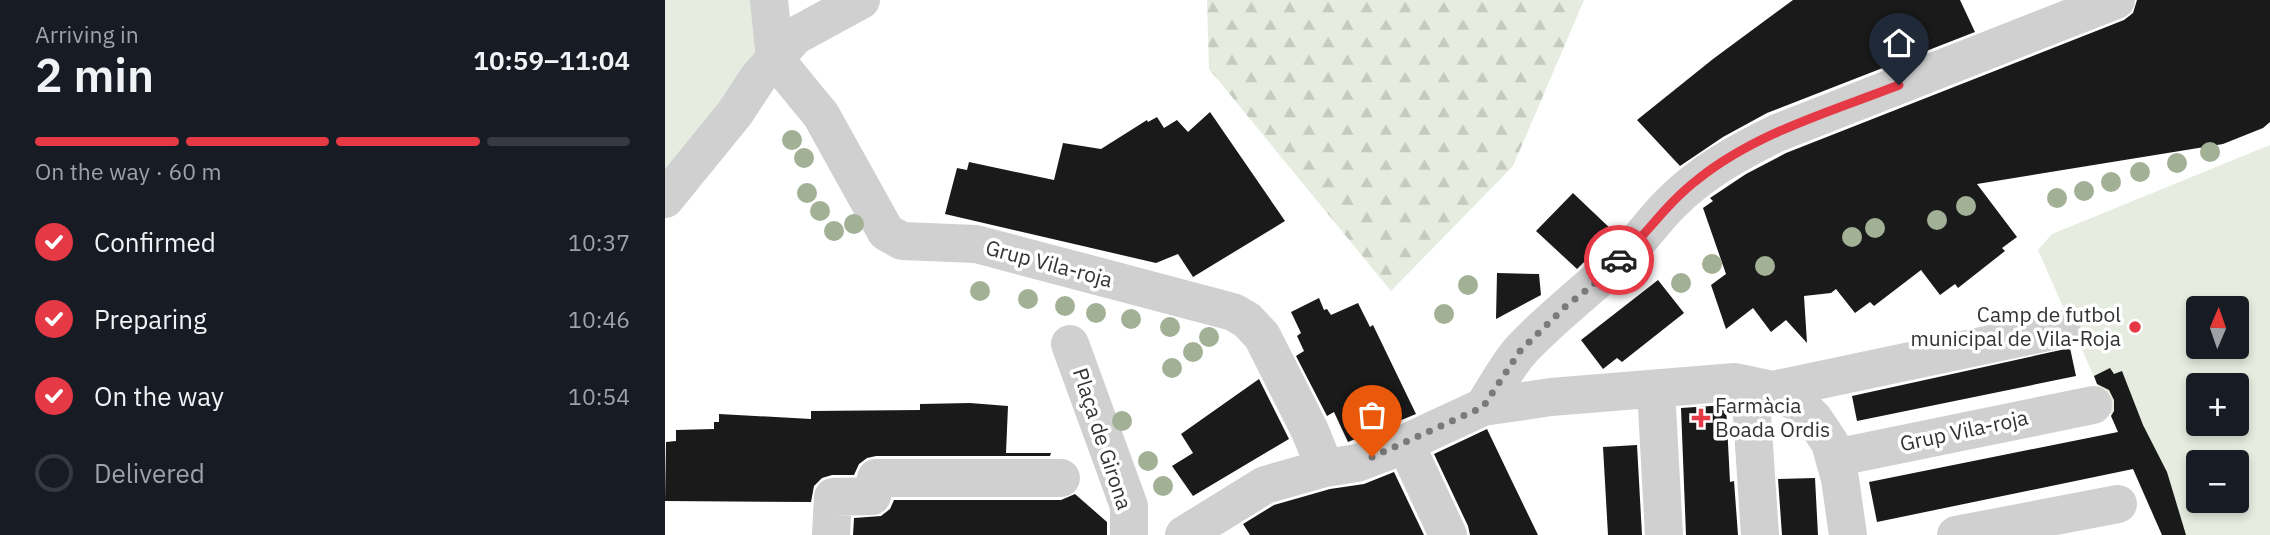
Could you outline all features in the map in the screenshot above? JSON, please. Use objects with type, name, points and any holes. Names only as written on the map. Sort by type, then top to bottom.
[{"type":"street","points":[[769,0],[775,59]]},
{"type":"street","points":[[665,199],[735,113],[758,78],[795,36],[861,0]]},
{"type":"street","points":[[1483,407],[1520,351],[1628,252],[1670,204],[1697,180],[1731,156],[1777,133],[2116,0]]},
{"type":"street","name":"Grup Vila-roja","points":[[775,59],[821,115],[886,232],[902,241],[976,244],[1233,312],[1247,320],[1262,336],[1310,431],[1325,468]]},
{"type":"street","points":[[1762,387],[2062,329]]},
{"type":"street","name":"Plaça de Girona","points":[[1070,344],[1129,506],[1129,535]]},
{"type":"street","points":[[1184,535],[1265,485],[1325,468],[1357,463],[1483,407],[1551,397],[1735,382],[1762,387],[1798,403],[1814,419],[1830,443],[1840,479],[1848,535]]},
{"type":"street","points":[[1760,535],[1762,387]]},
{"type":"street","points":[[1655,389],[1664,535]]},
{"type":"street","name":"Grup Vila-roja","points":[[1834,458],[2093,405]]},
{"type":"street","points":[[1405,443],[1448,535]]},
{"type":"street","points":[[831,535],[833,497],[872,496],[876,478],[1061,478]]},
{"type":"street","points":[[1956,535],[2118,504]]},
{"type":"green space","points":[[665,0],[757,0],[760,53],[665,176]]},
{"type":"green space","points":[[1207,0],[1584,0],[1513,166],[1391,291],[1209,69]]},
{"type":"green space","name":"Camp de futbol municipal de Vila-Roja","points":[[2270,145],[2270,535],[2164,535],[2038,250],[2052,234]]},
{"type":"building","points":[[1793,0],[1960,0],[1975,32],[1767,113],[1723,137],[1680,166],[1637,120]]},
{"type":"building","points":[[2137,0],[2270,0],[2270,122],[2263,128],[2223,144],[1977,184],[2017,237],[2002,248],[2005,251],[1958,288],[1955,284],[1940,295],[1921,270],[1874,306],[1870,302],[1855,313],[1836,289],[1831,293],[1804,296],[1807,343],[1786,320],[1771,332],[1753,308],[1726,329],[1711,285],[1726,274],[1703,208],[1713,201],[1710,198],[1746,174],[1786,153],[2124,20],[2133,13]]},
{"type":"building","points":[[1210,112],[1285,221],[1193,277],[1178,254],[1156,263],[945,214],[957,168],[967,170],[969,162],[1054,180],[1063,143],[1101,149],[1147,120],[1148,122],[1157,117],[1164,128],[1177,120],[1188,132]]},
{"type":"building","points":[[1573,193],[1614,232],[1577,269],[1536,231]]},
{"type":"building","points":[[1497,273],[1539,274],[1541,295],[1496,319]]},
{"type":"building","points":[[1658,280],[1684,313],[1622,362],[1617,358],[1603,369],[1581,340]]},
{"type":"building","points":[[1319,298],[1324,310],[1327,309],[1331,315],[1358,303],[1370,327],[1373,325],[1416,414],[1348,442],[1334,412],[1327,416],[1296,356],[1304,351],[1297,336],[1301,333],[1291,312]]},
{"type":"building","points":[[2070,348],[2076,376],[1857,421],[1852,396]]},
{"type":"building","points":[[2110,368],[2114,374],[2122,371],[2143,425],[2167,472],[2186,535],[2162,535],[2133,469],[1877,522],[1869,482],[2118,432],[2111,416],[2114,400],[2109,390],[2097,384],[2094,376]]},
{"type":"building","points":[[1259,379],[1289,439],[1193,496],[1172,466],[1193,453],[1181,434]]},
{"type":"building","points":[[970,403],[1008,406],[1006,453],[1051,453],[1050,456],[876,456],[859,464],[854,475],[822,478],[814,486],[811,502],[665,501],[666,442],[676,441],[676,430],[714,429],[714,422],[719,422],[719,414],[811,419],[811,411],[920,410],[920,404]]},
{"type":"building","points":[[1726,405],[1730,482],[1734,481],[1738,535],[1686,535],[1681,408]]},
{"type":"building","points":[[1487,429],[1538,535],[1470,535],[1434,454]]},
{"type":"building","points":[[1637,445],[1642,535],[1608,535],[1603,447]]},
{"type":"building","points":[[1394,472],[1424,535],[1250,535],[1243,524],[1274,505],[1330,489],[1364,484]]},
{"type":"building","points":[[1815,478],[1818,535],[1782,535],[1778,479]]},
{"type":"building","points":[[1075,494],[1107,522],[1107,535],[853,535],[854,518],[881,516],[890,509],[894,500],[1061,500]]},
{"type":"way so far","points":[[1372,457],[1483,407],[1520,351],[1619,260]]},
{"type":"place","name":"Camp de futbol municipal de Vila-Roja","points":[[2135,327]]},
{"type":"place","name":"Farmàcia Boada Ordis","points":[[1701,418]]},
{"type":"route","points":[[1619,260],[1670,204],[1697,180],[1731,156],[1777,133],[1899,85]]}]
